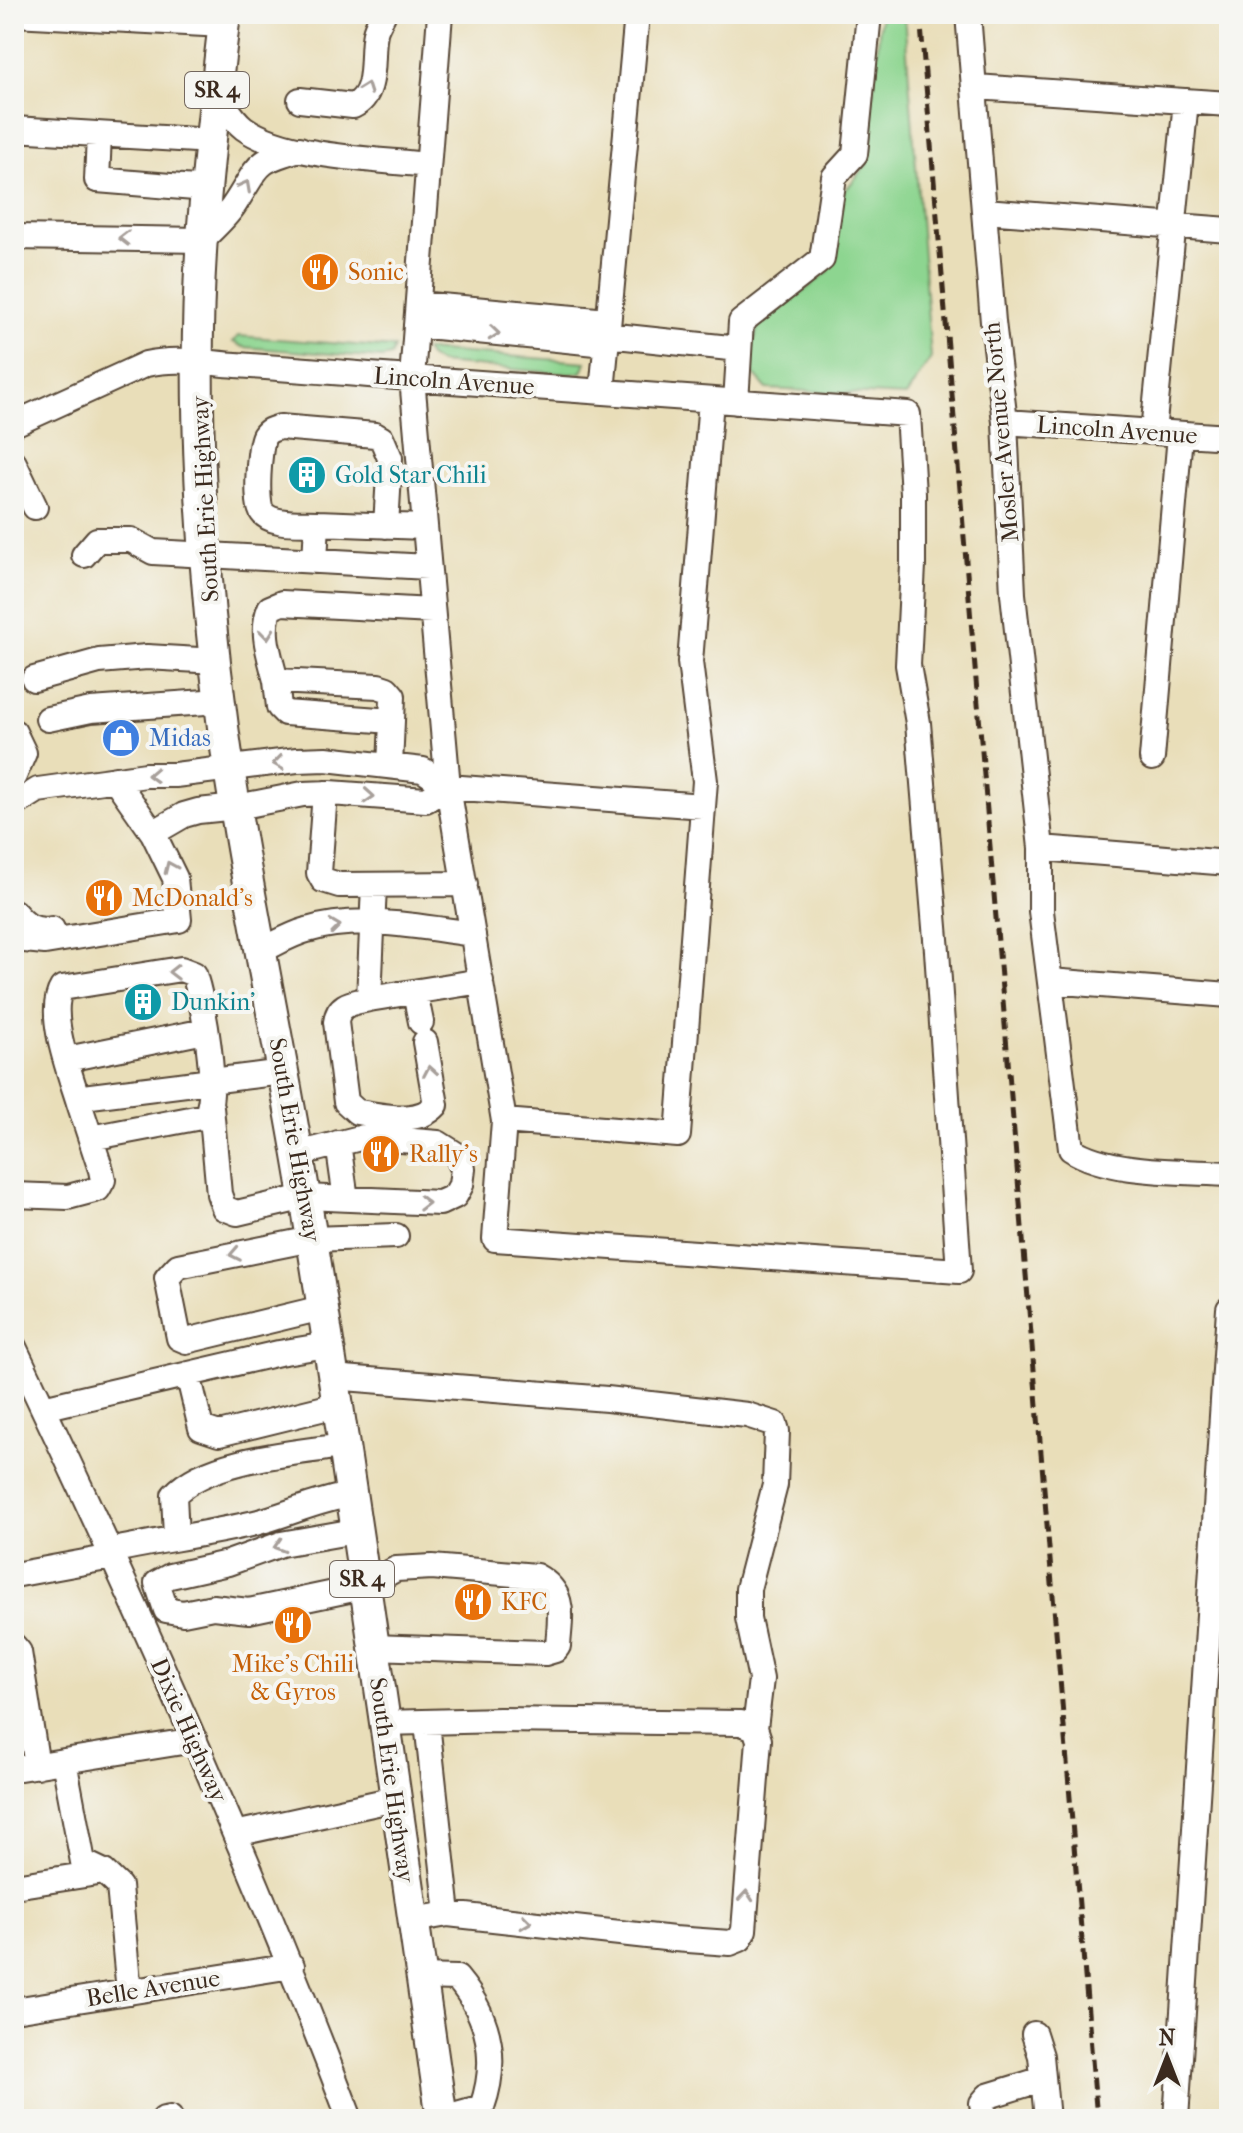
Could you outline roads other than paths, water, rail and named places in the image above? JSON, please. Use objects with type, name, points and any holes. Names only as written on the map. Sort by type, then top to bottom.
[{"type":"main road","name":"South Erie Highway","points":[[224,19],[202,240],[199,362],[206,555],[220,701],[312,1239],[442,2118]]},
{"type":"street","points":[[14,14],[224,19]]},
{"type":"street","points":[[440,14],[412,378],[448,787],[504,1121],[678,1135],[705,781],[690,662],[711,400]]},
{"type":"street","points":[[602,392],[637,14]]},
{"type":"street","points":[[736,402],[741,322],[822,259],[834,177],[855,154],[869,14]]},
{"type":"street","name":"Mosler Avenue North","points":[[968,14],[993,322],[1005,422],[1013,594],[1041,848],[1041,911],[1071,1149],[1084,1158],[1110,1165],[1229,1174]]},
{"type":"street","points":[[300,100],[353,106],[360,103],[370,85],[375,30],[383,15]]},
{"type":"street","points":[[976,87],[1229,104]]},
{"type":"street","points":[[217,94],[242,127],[267,141],[300,149],[428,165]]},
{"type":"street","points":[[1153,432],[1186,101]]},
{"type":"street","points":[[14,129],[212,141]]},
{"type":"street","points":[[99,135],[97,180],[207,189]]},
{"type":"street","points":[[14,237],[202,240],[235,205],[253,171],[272,157],[300,149]]},
{"type":"street","points":[[985,211],[1229,230]]},
{"type":"street","points":[[417,315],[739,349]]},
{"type":"street","name":"Lincoln Avenue","points":[[14,424],[146,364],[166,359],[908,414],[913,494],[908,665],[918,723],[936,936],[959,1271],[495,1239],[504,1121]]},
{"type":"street","name":"Lincoln Avenue","points":[[1005,422],[1229,437]]},
{"type":"street","points":[[386,526],[390,458],[382,439],[375,435],[280,427],[269,430],[262,439],[258,501],[260,511],[268,517],[280,521],[386,526],[424,527]]},
{"type":"street","points":[[1152,758],[1180,435]]},
{"type":"street","points":[[14,463],[35,507]]},
{"type":"street","points":[[317,523],[325,606]]},
{"type":"street","points":[[84,555],[97,540],[131,540],[153,552],[428,567]]},
{"type":"street","points":[[392,721],[285,713],[279,707],[265,636],[265,620],[270,608],[282,603],[432,611]]},
{"type":"street","points":[[34,679],[99,661],[147,657],[216,661]]},
{"type":"street","points":[[276,681],[387,689],[393,696],[390,766]]},
{"type":"street","points":[[48,719],[91,710],[220,701]]},
{"type":"street","points":[[14,776],[19,742]]},
{"type":"street","points":[[14,805],[38,790],[115,779],[326,759],[423,770],[448,787],[703,806]]},
{"type":"street","points":[[17,925],[45,942],[179,920],[175,878],[153,833],[115,779]]},
{"type":"street","points":[[153,833],[184,815],[303,794],[426,800],[448,787]]},
{"type":"street","points":[[325,793],[319,873],[323,880],[339,885],[465,884]]},
{"type":"street","points":[[1041,848],[1229,863]]},
{"type":"street","points":[[369,999],[374,885]]},
{"type":"street","points":[[262,950],[307,930],[373,923],[473,934]]},
{"type":"street","points":[[14,1195],[68,1197],[98,1189],[103,1180],[57,1025],[56,997],[62,988],[181,969],[194,974],[199,992],[212,1081],[211,1107],[219,1194],[224,1208],[237,1213],[305,1197],[440,1203],[455,1196],[461,1185],[463,1169],[457,1155],[438,1143],[364,1137],[297,1154]]},
{"type":"street","points":[[415,993],[436,1105],[428,1114],[414,1118],[357,1112],[346,1102],[336,1022],[337,1013],[344,1005],[481,981]]},
{"type":"street","points":[[1050,981],[1229,995]]},
{"type":"street","points":[[67,1059],[205,1031]]},
{"type":"street","points":[[79,1103],[83,1097],[283,1072]]},
{"type":"street","points":[[91,1138],[206,1116],[211,1107]]},
{"type":"street","points":[[338,1143],[346,1199]]},
{"type":"street","points":[[322,1308],[186,1341],[179,1338],[167,1278],[178,1266],[312,1239],[396,1236]]},
{"type":"street","points":[[1176,2119],[1229,1309]]},
{"type":"street","points":[[43,1408],[327,1345]]},
{"type":"street","name":"Dixie Highway","points":[[14,1347],[195,1740],[292,1966],[350,2119]]},
{"type":"street","points":[[188,1374],[201,1428],[219,1434],[334,1391],[607,1399],[747,1415],[775,1424],[775,1485],[748,1589],[748,1618],[761,1679],[755,1728],[759,1740],[744,1930],[740,1939],[730,1943],[674,1939],[448,1914],[413,1920]]},
{"type":"street","points":[[176,1537],[174,1495],[196,1477],[276,1456],[343,1446]]},
{"type":"street","points":[[14,1575],[176,1537],[247,1525],[280,1517],[326,1499],[350,1495]]},
{"type":"street","points":[[127,1591],[170,1576],[228,1563],[281,1544],[355,1531]]},
{"type":"street","points":[[139,1616],[166,1610],[183,1613],[213,1607],[249,1611],[363,1587],[396,1569],[432,1567],[536,1576],[548,1582],[560,1606],[558,1646],[545,1653],[372,1647]]},
{"type":"street","points":[[157,1583],[166,1610]]},
{"type":"street","points":[[14,1646],[19,1652],[26,1768],[195,1740]]},
{"type":"street","points":[[384,1723],[500,1720],[741,1723],[755,1728]]},
{"type":"street","points":[[427,1723],[448,1914]]},
{"type":"street","points":[[64,1761],[83,1862],[104,1872],[119,1886],[129,1992]]},
{"type":"street","points":[[235,1834],[395,1799]]},
{"type":"street","points":[[14,1886],[104,1872]]},
{"type":"street","name":"Belle Avenue","points":[[14,2010],[292,1966]]},
{"type":"street","points":[[421,1977],[457,1978],[474,1998],[487,2028],[490,2084],[482,2107],[442,2118]]},
{"type":"street","points":[[1034,2034],[1041,2056],[1047,2119]]},
{"type":"street","points":[[984,2119],[982,2103],[988,2096],[1043,2079]]},
{"type":"street","points":[[164,2119],[170,2118]]},
{"type":"railway","points":[[920,14],[1097,2119]]},
{"type":"place","name":"Sonic","points":[[320,272]]},
{"type":"place","name":"Gold Star Chili","points":[[307,475]]},
{"type":"place","name":"Midas","points":[[121,738]]},
{"type":"place","name":"McDonald's","points":[[104,898]]},
{"type":"place","name":"Dunkin'","points":[[143,1002]]},
{"type":"place","name":"Rally's","points":[[381,1154]]},
{"type":"place","name":"KFC","points":[[473,1602]]},
{"type":"place","name":"Mike's Chili & Gyros","points":[[293,1625]]}]
